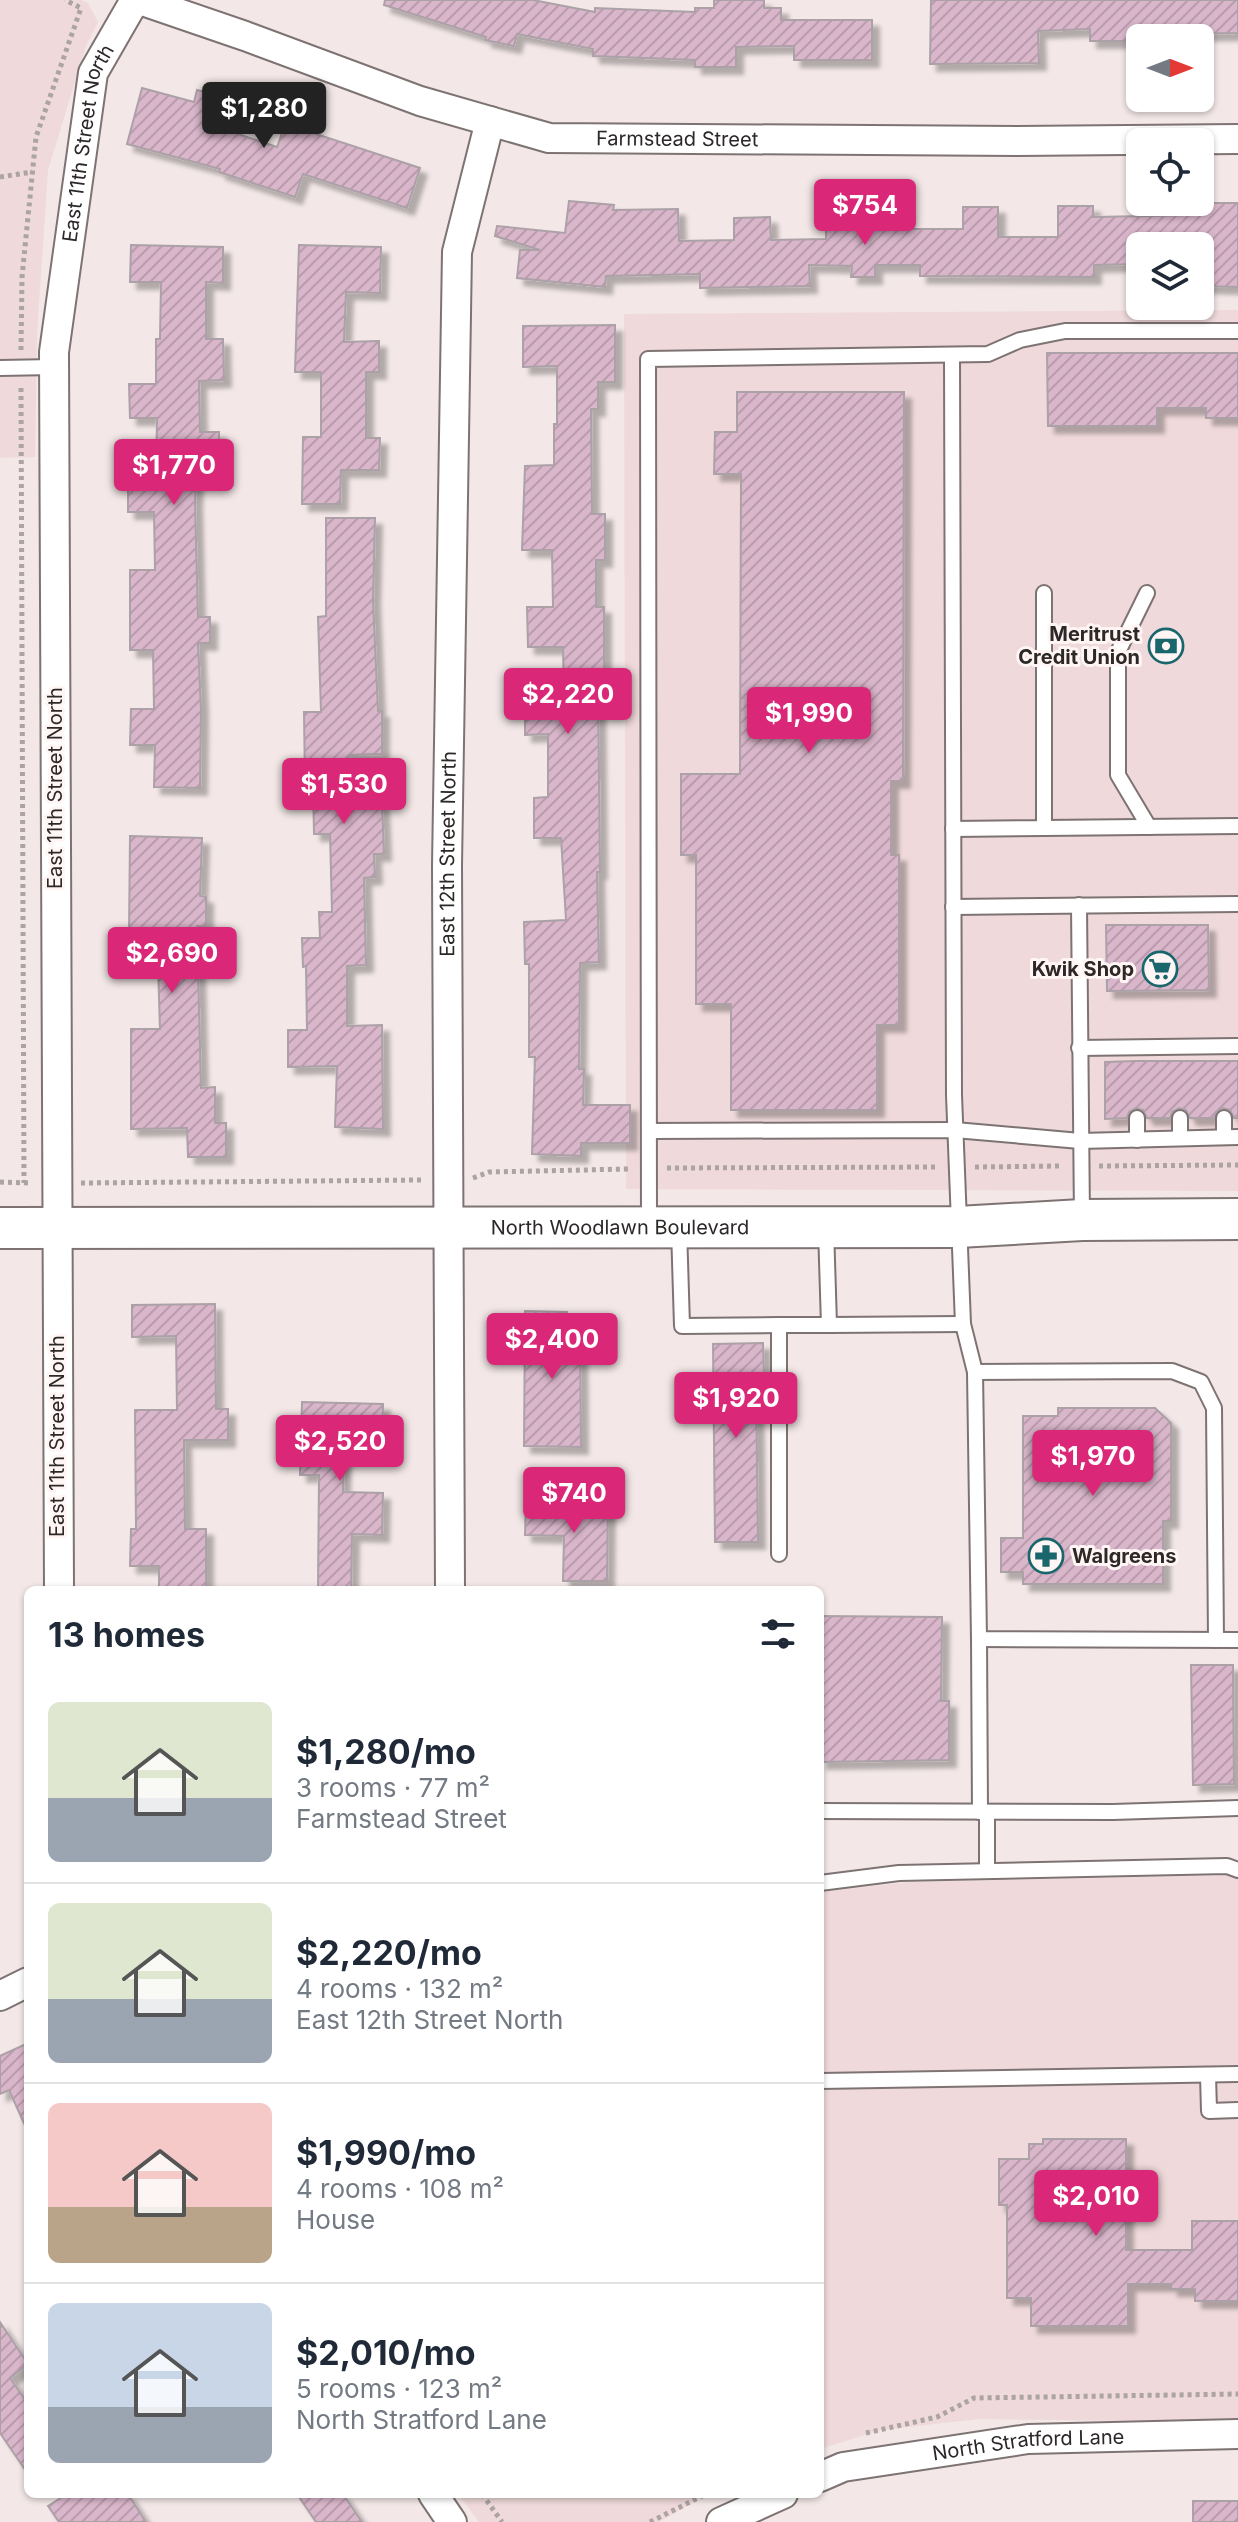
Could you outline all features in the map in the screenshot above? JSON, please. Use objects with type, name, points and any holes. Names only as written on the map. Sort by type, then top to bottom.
[{"type":"main road","name":"North Woodlawn Boulevard","points":[[0,1228],[958,1227],[1082,1220],[1238,1219]]},
{"type":"street","name":"Farmstead Street","points":[[137,0],[420,101],[549,138],[1238,139]]},
{"type":"street","name":"East 11th Street North","points":[[59,1586],[54,367],[93,73],[137,0]]},
{"type":"street","name":"East 12th Street North","points":[[450,1586],[447,866],[457,252],[490,121]]},
{"type":"street","points":[[0,1996],[24,1984]]},
{"type":"street","name":"North Stratford Lane","points":[[824,2475],[843,2467],[1028,2439],[1238,2434]]},
{"type":"street","points":[[436,2498],[452,2522]]},
{"type":"street","points":[[721,2522],[774,2498]]},
{"type":"lane","points":[[963,1324],[682,1326],[664,1227],[649,1168],[648,359],[988,354],[1020,340],[1065,331],[1238,331]]},
{"type":"lane","points":[[952,355],[955,1130],[963,1324],[975,1372],[979,1639],[987,1871]]},
{"type":"lane","points":[[0,368],[54,367]]},
{"type":"lane","points":[[1044,593],[1044,828]]},
{"type":"lane","points":[[1147,593],[1118,652],[1118,775],[1149,827]]},
{"type":"lane","points":[[953,829],[1238,826]]},
{"type":"lane","points":[[953,907],[1238,904]]},
{"type":"lane","points":[[1079,905],[1082,1220]]},
{"type":"lane","points":[[1079,1048],[1137,1054],[1179,1054],[1222,1053],[1238,1046]]},
{"type":"lane","points":[[1137,1118],[1137,1140]]},
{"type":"lane","points":[[1180,1118],[1180,1138]]},
{"type":"lane","points":[[649,1131],[955,1130],[1080,1141],[1231,1137],[1224,1118]]},
{"type":"lane","points":[[826,1227],[829,1325]]},
{"type":"lane","points":[[779,1325],[779,1554]]},
{"type":"lane","points":[[975,1372],[1172,1371],[1201,1382],[1214,1408],[1216,1640]]},
{"type":"lane","points":[[979,1639],[1238,1640]]},
{"type":"lane","points":[[824,1811],[1113,1812],[1238,1808]]},
{"type":"lane","points":[[824,1882],[899,1873],[1227,1866],[1238,1870]]},
{"type":"lane","points":[[824,2081],[1238,2074]]},
{"type":"lane","points":[[1208,2075],[1209,2111],[1238,2110]]},
{"type":"path","points":[[0,177],[32,172]]},
{"type":"path","points":[[0,1182],[468,1180],[489,1172],[649,1168],[1238,1165]]},
{"type":"path","points":[[864,2434],[937,2417],[974,2398],[1238,2394]]},
{"type":"path","points":[[485,2498],[502,2522]]},
{"type":"path","points":[[650,2522],[698,2498]]},
{"type":"shaded area","points":[[0,0],[81,0],[88,3],[98,22],[86,46],[48,170],[37,333],[35,457],[0,458]]},
{"type":"shaded area","points":[[1214,310],[1238,310],[1238,1191],[626,1189],[624,314],[1126,311],[1126,320],[1214,320]]},
{"type":"shaded area","points":[[1238,1875],[1238,2422],[979,2419],[881,2430],[824,2448],[824,1892],[910,1882]]},
{"type":"shaded area","points":[[461,2498],[701,2498],[659,2522],[479,2522]]},
{"type":"building","points":[[385,0],[533,0],[595,12],[595,8],[695,12],[695,8],[714,8],[714,0],[764,0],[764,8],[781,8],[781,20],[872,20],[872,60],[794,60],[794,46],[736,47],[736,67],[695,67],[695,60],[593,56],[593,49],[517,34],[514,46],[485,40],[486,37],[384,5]]},
{"type":"building","points":[[931,0],[1238,0],[1238,33],[1214,33],[1214,24],[1126,24],[1126,41],[1090,41],[1090,29],[1038,31],[1039,63],[930,64]]},
{"type":"building","points":[[142,88],[194,102],[197,90],[225,97],[217,127],[277,147],[286,122],[420,168],[407,208],[303,174],[295,197],[219,172],[220,169],[127,144]]},
{"type":"building","points":[[569,201],[614,205],[613,210],[678,209],[679,241],[734,240],[734,218],[770,217],[771,240],[826,239],[826,223],[875,224],[875,208],[905,209],[905,229],[963,229],[963,207],[998,207],[998,237],[1058,237],[1058,206],[1093,206],[1093,217],[1214,216],[1214,203],[1238,203],[1238,287],[1214,286],[1214,232],[1126,232],[1126,264],[1094,265],[1094,277],[920,276],[920,265],[875,265],[875,277],[851,277],[852,266],[809,265],[810,286],[700,288],[700,274],[606,276],[605,287],[517,278],[520,250],[540,250],[495,236],[497,226],[565,233]]},
{"type":"building","points":[[131,245],[223,247],[223,283],[206,282],[206,339],[223,339],[224,380],[199,381],[200,432],[219,432],[219,464],[197,463],[198,617],[210,617],[210,643],[198,643],[200,788],[154,787],[155,745],[130,745],[131,709],[154,709],[153,650],[130,650],[130,570],[155,570],[154,512],[128,512],[128,477],[156,477],[157,418],[130,418],[129,384],[156,384],[161,282],[130,282]]},
{"type":"building","points":[[299,245],[381,247],[380,293],[346,292],[344,342],[379,341],[379,372],[366,372],[366,438],[380,438],[379,470],[341,470],[340,504],[302,504],[303,437],[321,437],[321,372],[295,372]]},
{"type":"building","points":[[615,325],[615,382],[598,382],[598,409],[591,409],[592,514],[605,514],[605,560],[596,560],[596,607],[604,607],[604,685],[598,685],[599,962],[580,963],[579,1069],[584,1069],[583,1105],[630,1105],[630,1143],[581,1143],[581,1156],[532,1154],[535,1057],[529,1057],[529,964],[525,964],[524,922],[566,920],[561,838],[534,838],[534,798],[548,797],[548,734],[525,735],[525,702],[564,702],[563,647],[528,647],[527,607],[553,607],[552,550],[522,550],[525,466],[554,465],[557,366],[523,367],[523,326]]},
{"type":"building","points":[[1047,353],[1238,353],[1238,418],[1206,418],[1206,408],[1157,408],[1157,426],[1048,426]]},
{"type":"building","points":[[737,392],[904,392],[903,781],[891,781],[891,855],[899,855],[899,1025],[877,1025],[877,1110],[731,1110],[731,1004],[696,1004],[696,855],[681,855],[681,774],[740,774],[741,474],[714,474],[715,432],[737,432]]},
{"type":"building","points":[[326,518],[375,518],[373,601],[378,711],[382,711],[382,754],[349,755],[350,803],[382,802],[384,854],[374,854],[375,877],[364,878],[366,965],[347,966],[347,1026],[382,1025],[383,1129],[335,1127],[337,1066],[288,1067],[288,1030],[307,1030],[306,966],[303,967],[302,938],[320,938],[319,912],[332,912],[330,834],[314,834],[313,785],[305,785],[304,712],[321,712],[318,617],[326,616]]},
{"type":"building","points":[[130,836],[202,838],[200,896],[206,897],[206,926],[197,926],[201,1088],[215,1087],[215,1123],[226,1123],[226,1157],[188,1157],[187,1128],[131,1129],[131,1029],[160,1029],[157,934],[129,934]]},
{"type":"building","points":[[1106,925],[1208,925],[1209,990],[1107,991]]},
{"type":"building","points":[[1238,1061],[1238,1118],[1223,1108],[1216,1112],[1214,1118],[1190,1118],[1186,1110],[1179,1108],[1172,1112],[1170,1118],[1147,1118],[1143,1110],[1136,1108],[1129,1112],[1127,1118],[1105,1119],[1105,1062]]},
{"type":"building","points":[[215,1304],[216,1409],[228,1409],[228,1440],[184,1440],[185,1529],[206,1529],[206,1586],[159,1586],[159,1566],[130,1566],[131,1529],[136,1529],[135,1410],[177,1410],[176,1336],[132,1337],[132,1305]]},
{"type":"building","points":[[525,1311],[567,1312],[567,1330],[580,1330],[581,1447],[524,1446]]},
{"type":"building","points":[[763,1343],[764,1378],[756,1378],[758,1542],[715,1542],[713,1344]]},
{"type":"building","points":[[302,1402],[383,1404],[382,1446],[344,1445],[343,1492],[383,1493],[382,1535],[352,1534],[351,1586],[318,1586],[319,1475],[300,1475]]},
{"type":"building","name":"Walgreens","points":[[1058,1408],[1155,1408],[1171,1423],[1171,1521],[1163,1521],[1163,1584],[1023,1584],[1023,1572],[1001,1572],[1001,1538],[1023,1538],[1023,1416],[1058,1416]]},
{"type":"building","points":[[526,1501],[608,1503],[607,1581],[563,1581],[564,1536],[525,1535]]},
{"type":"building","points":[[824,1616],[942,1617],[941,1701],[949,1701],[949,1760],[824,1762]]},
{"type":"building","points":[[1191,1665],[1233,1665],[1234,1784],[1193,1785]]},
{"type":"building","points":[[24,2045],[24,2123],[9,2090],[0,2094],[0,2056]]},
{"type":"building","points":[[1043,2139],[1126,2139],[1126,2250],[1192,2250],[1192,2221],[1238,2221],[1238,2301],[1195,2301],[1195,2289],[1171,2289],[1171,2284],[1128,2284],[1128,2326],[1031,2326],[1031,2298],[1007,2298],[1007,2205],[999,2205],[999,2159],[1029,2159],[1029,2144],[1043,2144]]},
{"type":"building","points":[[0,2322],[24,2358],[24,2367],[10,2378],[24,2398],[24,2468],[0,2433]]},
{"type":"building","points":[[61,2498],[131,2498],[146,2522],[59,2522],[48,2506]]},
{"type":"building","points":[[300,2498],[346,2498],[362,2522],[316,2522]]},
{"type":"building","points":[[1193,2501],[1238,2501],[1238,2522],[1193,2522]]},
{"type":"place","name":"Meritrust Credit Union","points":[[1166,646]]},
{"type":"place","name":"Kwik Shop","points":[[1160,969]]},
{"type":"place","name":"Walgreens","points":[[1046,1556]]}]
